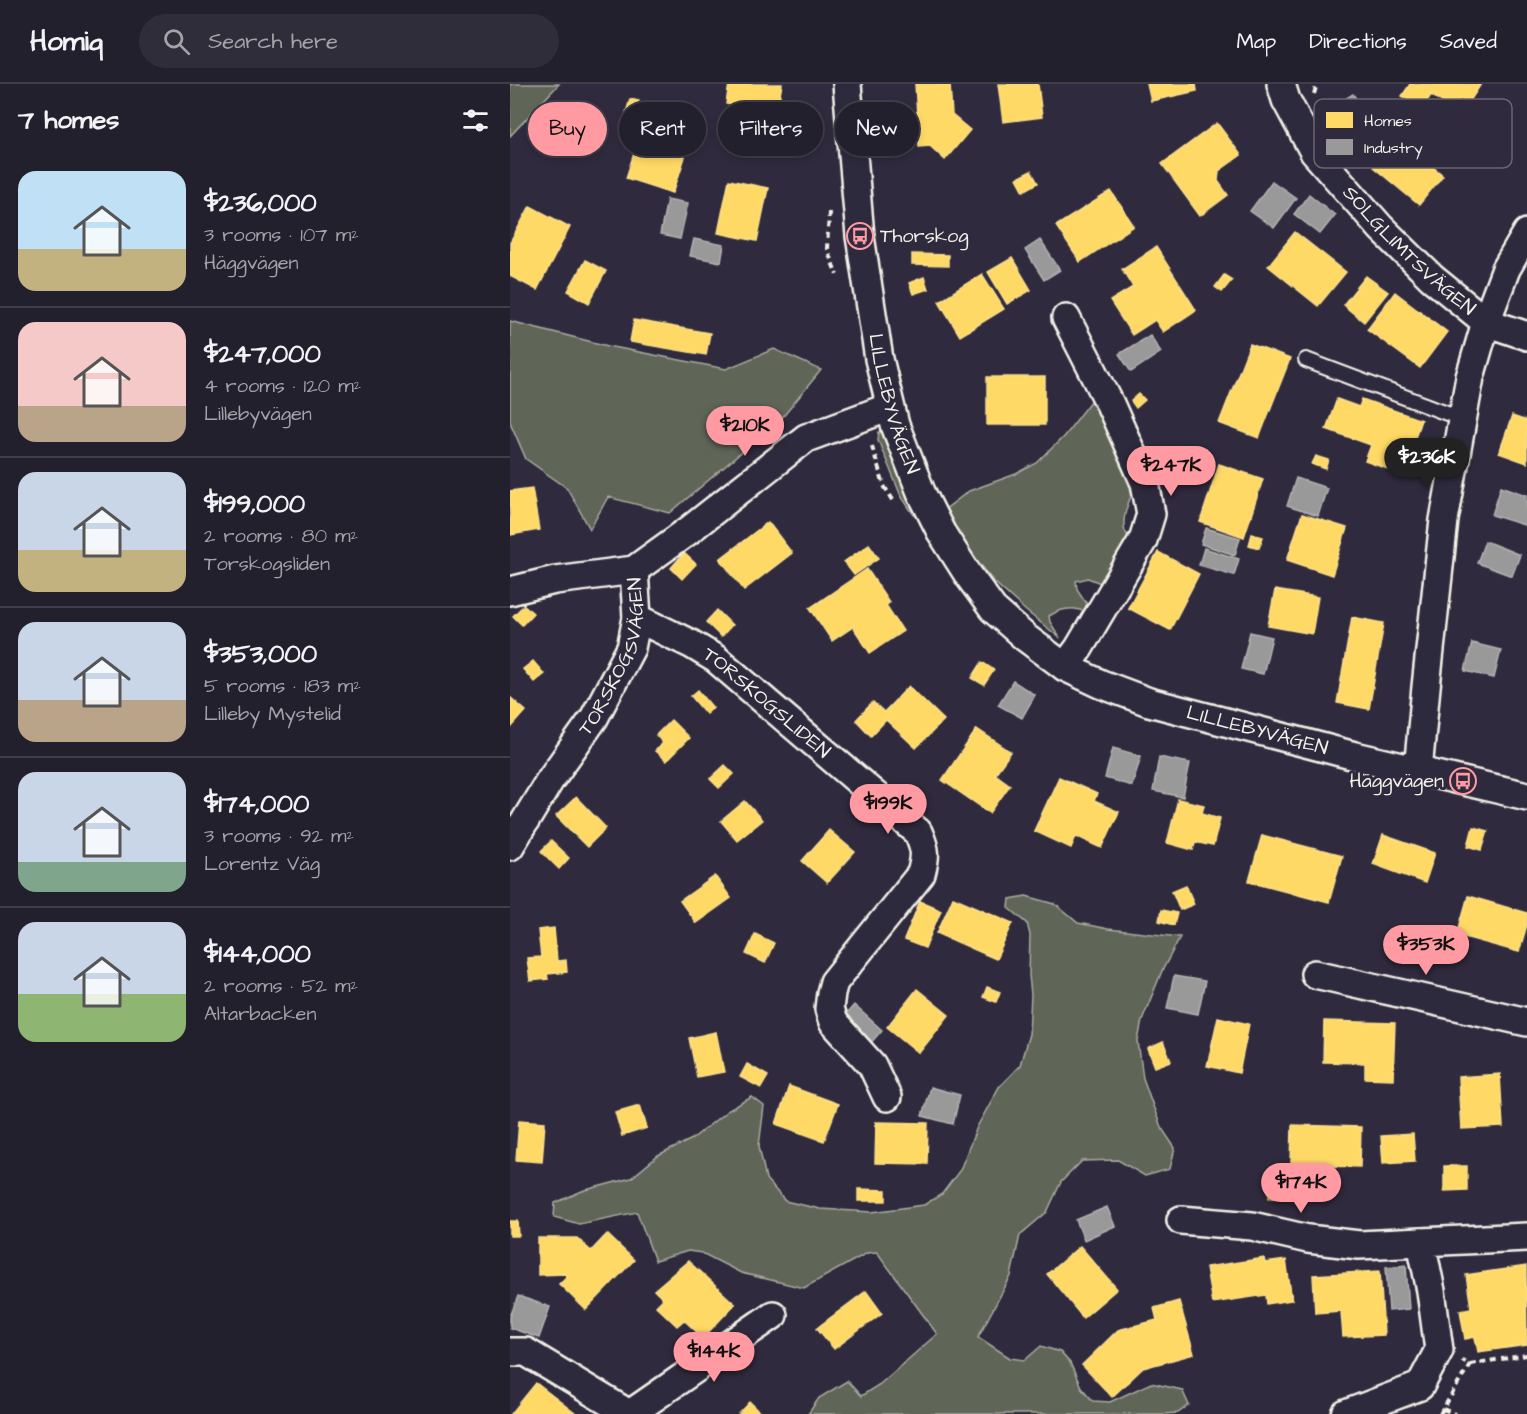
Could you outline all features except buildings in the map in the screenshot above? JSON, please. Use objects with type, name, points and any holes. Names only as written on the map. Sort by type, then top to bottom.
[{"type":"street","name":"LILLEBYVÄGEN","points":[[846,84],[860,236],[879,359],[895,425],[921,492],[941,532],[993,609],[1026,638],[1065,667],[1101,684],[1149,702],[1355,756],[1527,796]]},
{"type":"street","name":"SOLGLIMTSVÄGEN","points":[[1281,84],[1286,100],[1314,152]]},
{"type":"street","name":"SOLGLIMTSVÄGEN","points":[[1327,168],[1381,228],[1432,278],[1486,322]]},
{"type":"street","points":[[1418,770],[1443,520],[1470,377],[1486,322],[1506,269],[1527,233]]},
{"type":"street","points":[[1065,667],[1079,648],[1143,540],[1151,514],[1141,473],[1110,404],[1066,318]]},
{"type":"street","points":[[1486,322],[1527,336]]},
{"type":"street","name":"TORSKOGSVÄGEN","points":[[510,846],[550,780],[594,718],[631,648],[637,618],[634,570],[688,531],[806,438],[890,407]]},
{"type":"street","points":[[510,591],[555,580],[634,570]]},
{"type":"street","name":"TORSKOGSLIDEN","points":[[637,618],[716,658],[918,831],[926,857],[921,874],[834,982],[831,993],[830,1009],[833,1022],[872,1065],[887,1097]]},
{"type":"street","points":[[1315,974],[1527,1022]]},
{"type":"street","points":[[1181,1220],[1252,1226],[1308,1239],[1359,1245],[1527,1237]]},
{"type":"street","points":[[1346,1414],[1420,1386],[1439,1350],[1421,1242]]},
{"type":"street","points":[[510,1352],[525,1352],[629,1414],[773,1315]]},
{"type":"lane","points":[[1306,360],[1463,419]]},
{"type":"path","points":[[830,205],[827,249],[839,280]]},
{"type":"path","points":[[863,418],[884,486],[896,505]]},
{"type":"path","points":[[1470,1364],[1527,1355]]},
{"type":"path","points":[[1443,1409],[1455,1414]]},
{"type":"green space","points":[[510,84],[559,84],[542,102],[528,102],[528,117],[510,136]]},
{"type":"green space","points":[[510,321],[608,346],[726,369],[774,349],[821,370],[782,418],[670,513],[608,497],[590,529],[567,488],[526,459],[510,422]]},
{"type":"green space","points":[[1096,395],[1134,489],[1124,521],[1125,531],[1131,540],[1103,584],[1088,578],[1076,581],[1077,589],[1091,610],[1068,609],[1049,616],[1060,638],[994,582],[968,548],[944,510],[969,491],[1016,474],[1037,463],[1064,436]]},
{"type":"green space","points":[[879,432],[886,434],[917,515],[914,515],[901,496],[878,440]]},
{"type":"green space","points":[[1026,896],[1055,904],[1078,923],[1108,929],[1180,937],[1162,971],[1142,1020],[1138,1041],[1143,1078],[1161,1127],[1175,1148],[1170,1169],[1145,1176],[1118,1160],[1082,1161],[1061,1182],[1047,1212],[1020,1235],[1011,1276],[978,1337],[1010,1358],[1025,1360],[1041,1346],[1060,1352],[1070,1363],[1081,1387],[1093,1401],[1110,1402],[1151,1383],[1182,1390],[1189,1405],[1178,1413],[808,1414],[819,1398],[847,1381],[861,1396],[880,1384],[937,1334],[877,1252],[867,1253],[804,1288],[741,1273],[702,1253],[688,1251],[655,1261],[637,1212],[579,1224],[554,1217],[555,1203],[582,1191],[631,1178],[658,1156],[692,1139],[727,1111],[752,1097],[764,1106],[759,1146],[766,1179],[785,1201],[820,1209],[872,1212],[924,1205],[942,1194],[960,1170],[977,1127],[999,1087],[1020,1065],[1029,1034],[1030,935],[1027,923],[1009,908],[1010,899]]},
{"type":"place","name":"Thorskog","points":[[860,236]]},
{"type":"place","name":"Häggvägen","points":[[1463,781]]}]
